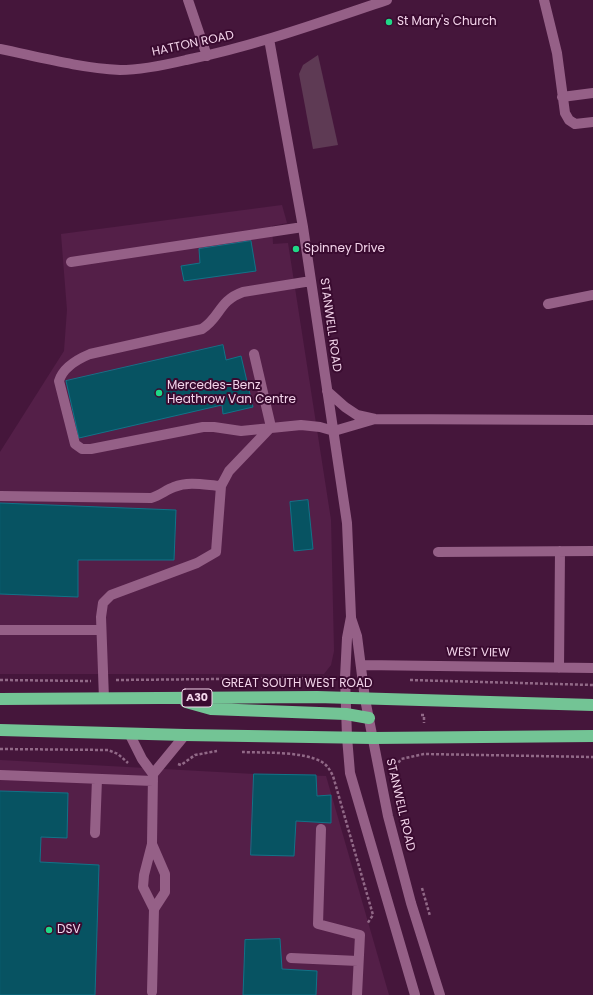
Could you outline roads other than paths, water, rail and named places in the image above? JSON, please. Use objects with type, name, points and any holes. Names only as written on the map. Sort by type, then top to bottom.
[{"type":"highway","name":"GREAT SOUTH WEST ROAD","points":[[0,699],[317,697],[593,705]]},
{"type":"highway","points":[[174,698],[211,709],[346,714],[369,718]]},
{"type":"highway","points":[[0,730],[373,738],[593,736]]},
{"type":"street","points":[[188,0],[207,56]]},
{"type":"street","name":"HATTON ROAD","points":[[0,49],[85,66],[121,70],[160,66],[207,56],[269,39],[387,0]]},
{"type":"street","points":[[544,0],[557,53],[565,113],[569,120],[575,124],[593,122]]},
{"type":"street","name":"STANWELL ROAD","points":[[269,39],[303,227],[334,431],[347,523],[351,618],[357,636],[362,665],[365,699],[382,791],[391,830],[411,903],[440,995]]},
{"type":"street","points":[[562,97],[593,93]]},
{"type":"street","points":[[71,262],[303,227]]},
{"type":"street","points":[[311,281],[242,292],[233,295],[226,300],[209,325],[202,329],[82,357],[62,373],[59,381],[75,444],[82,449],[91,449],[204,427],[241,431],[301,425],[320,427],[334,431],[375,419]]},
{"type":"street","points":[[548,304],[593,295]]},
{"type":"street","points":[[254,354],[271,427]]},
{"type":"street","points":[[327,391],[345,407],[357,415],[375,419],[593,420]]},
{"type":"street","points":[[104,699],[101,617],[104,603],[111,594],[196,563],[216,552],[221,486],[229,471],[271,427]]},
{"type":"street","points":[[0,496],[151,498],[159,496],[174,487],[187,484],[221,486]]},
{"type":"street","points":[[559,668],[560,551]]},
{"type":"street","points":[[438,552],[593,551]]},
{"type":"street","name":"STANWELL ROAD","points":[[351,618],[346,638],[346,714],[350,773],[415,995]]},
{"type":"street","points":[[0,630],[101,630]]},
{"type":"street","name":"WEST VIEW","points":[[362,665],[593,668]]},
{"type":"street","points":[[129,733],[153,778],[152,844],[144,875],[143,887],[154,909],[152,992]]},
{"type":"street","points":[[153,778],[185,735]]},
{"type":"street","points":[[0,775],[96,779],[153,778]]},
{"type":"street","points":[[95,833],[96,779]]},
{"type":"street","points":[[321,830],[318,924],[360,935],[356,995]]},
{"type":"street","points":[[152,844],[165,874],[165,892],[154,909]]},
{"type":"street","points":[[291,958],[358,962]]},
{"type":"place","name":"St Mary's Church","points":[[389,22]]},
{"type":"place","name":"Spinney Drive","points":[[296,249]]},
{"type":"place","name":"Mercedes-Benz Heathrow Van Centre","points":[[159,393]]},
{"type":"place","name":"DSV","points":[[49,930]]}]
